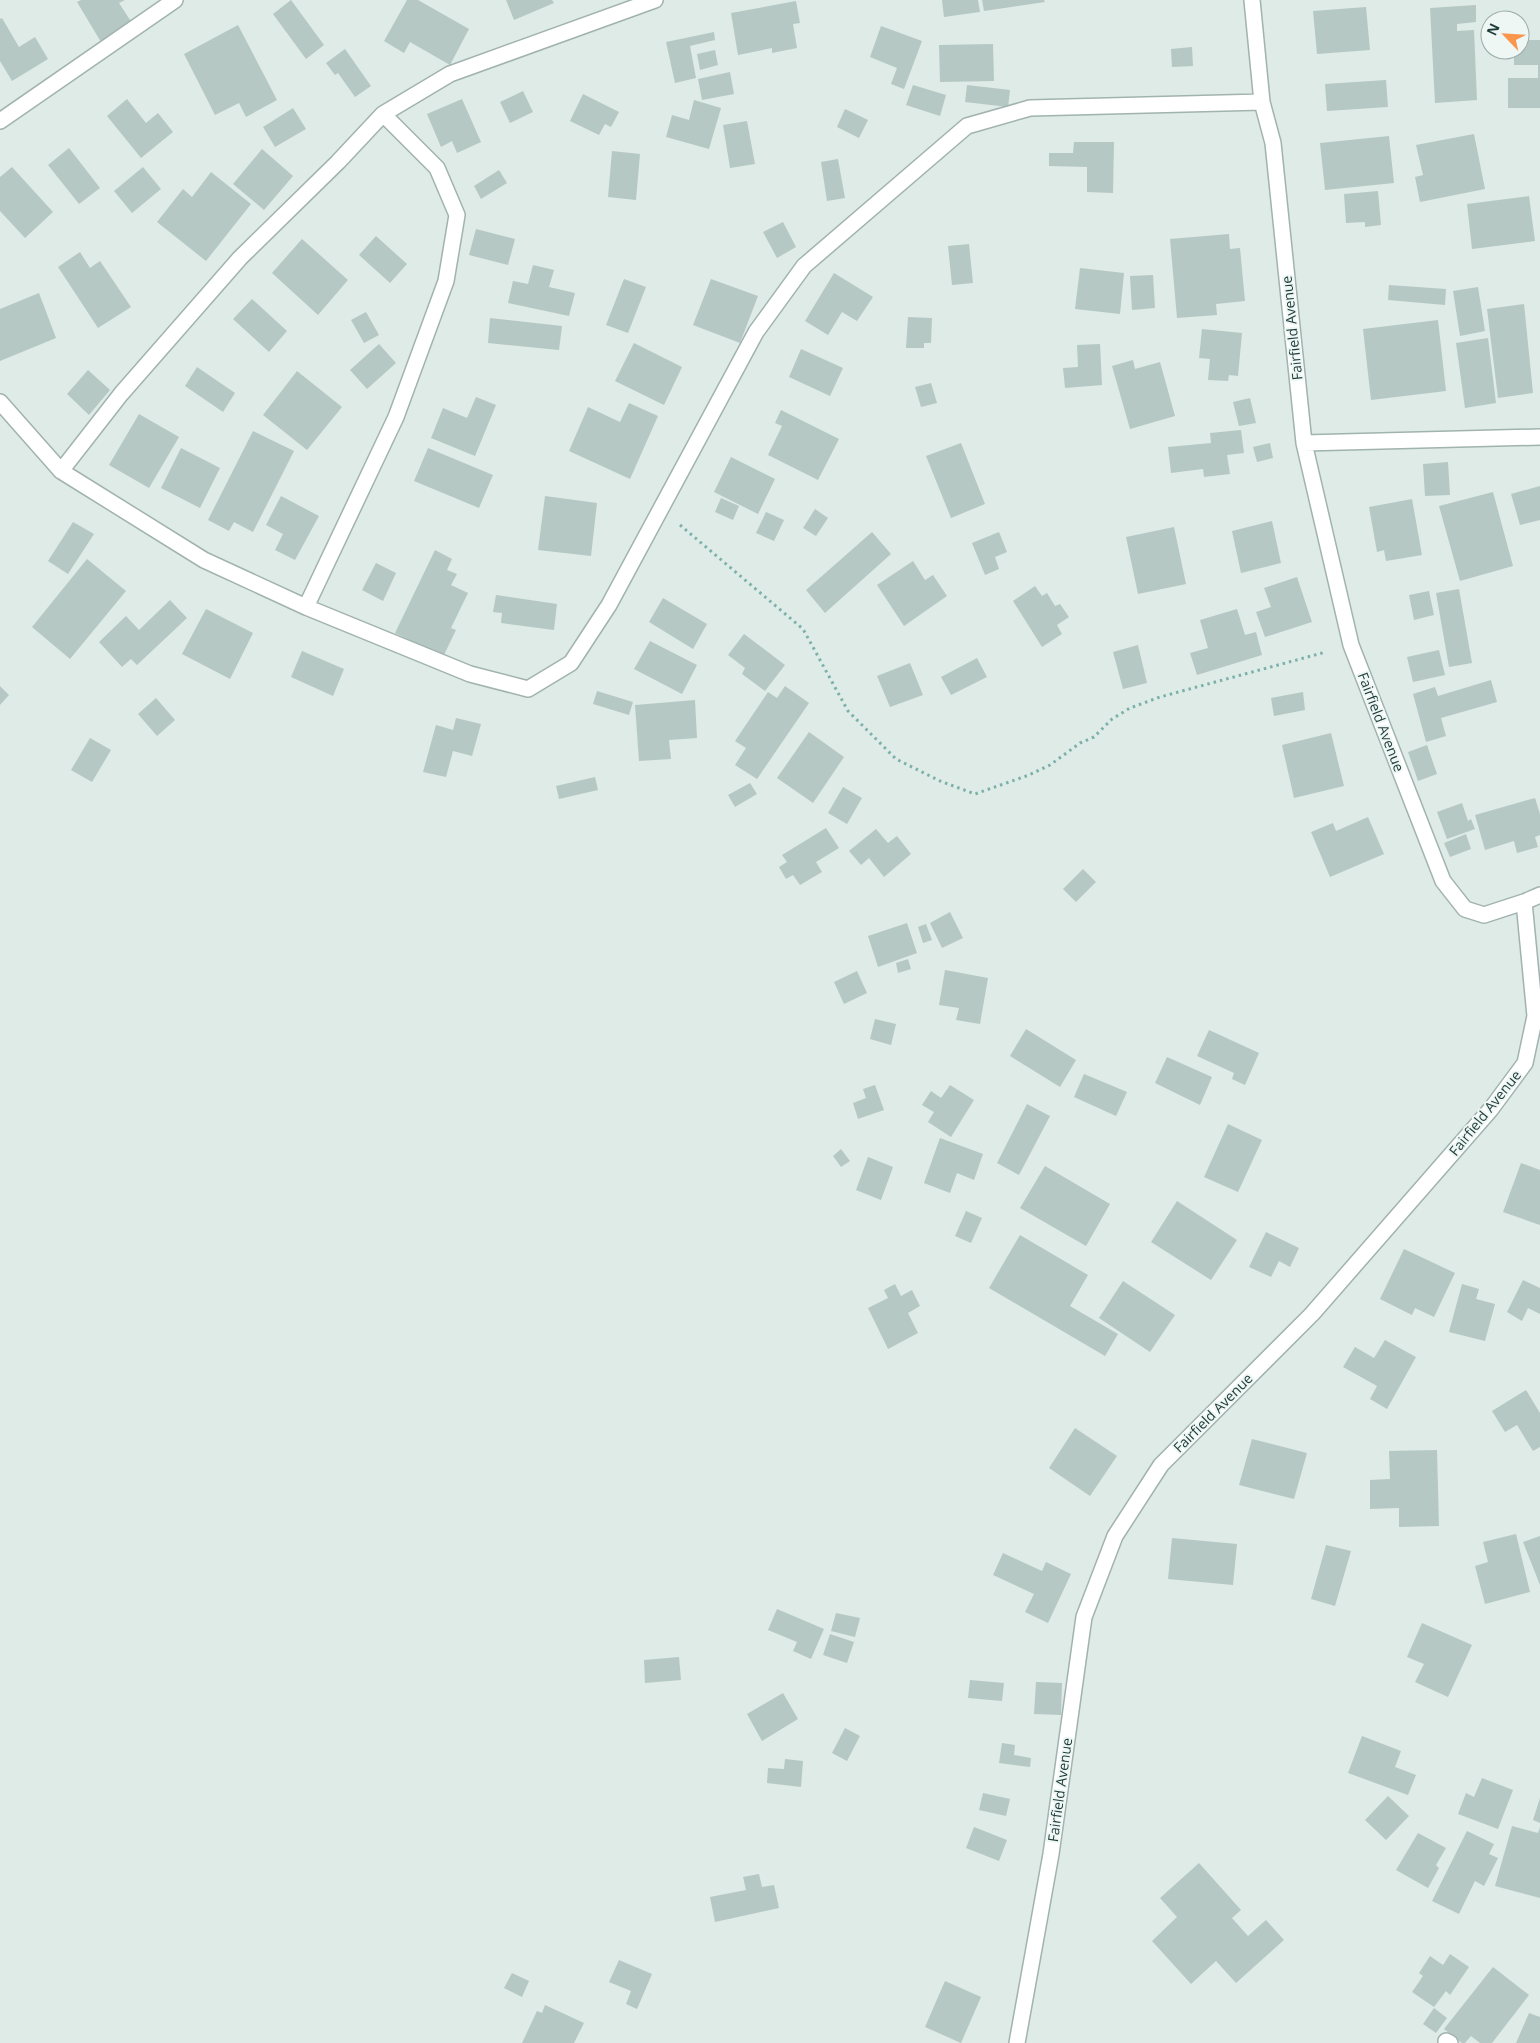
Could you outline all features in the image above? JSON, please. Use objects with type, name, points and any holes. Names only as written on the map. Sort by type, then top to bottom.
[{"type":"street","points":[[0,120],[175,0]]},
{"type":"street","points":[[62,470],[121,394],[240,258],[338,162],[383,114],[450,74],[655,0]]},
{"type":"street","name":"Fairfield Avenue","points":[[1017,2043],[1050,1854],[1084,1617],[1115,1536],[1160,1465],[1312,1314],[1491,1109],[1525,1063],[1535,1016],[1524,902],[1484,915],[1464,909],[1443,881],[1351,645],[1304,443],[1273,143],[1262,102],[1252,0]]},
{"type":"street","points":[[0,402],[62,470],[204,560],[306,607],[470,674],[528,689],[571,664],[610,605],[756,332],[804,266],[967,126],[1030,108],[1262,102]]},
{"type":"street","points":[[306,607],[396,417],[446,281],[457,215],[437,168],[383,114]]},
{"type":"street","points":[[1304,443],[1540,437]]},
{"type":"street","points":[[1524,902],[1540,896]]},
{"type":"path","points":[[661,509],[803,629],[848,711],[896,758],[940,781],[975,794],[1029,775],[1050,765],[1080,743],[1094,737],[1112,719],[1130,708],[1160,697],[1351,645]]},
{"type":"building","points":[[81,0],[125,0],[119,3],[132,23],[101,42],[77,2]]},
{"type":"building","points":[[291,0],[324,45],[306,59],[273,14]]},
{"type":"building","points":[[407,0],[418,0],[469,29],[450,65],[410,42],[404,53],[384,41]]},
{"type":"building","points":[[506,0],[552,0],[554,3],[514,20]]},
{"type":"building","points":[[942,0],[978,0],[980,12],[944,17]]},
{"type":"building","points":[[982,0],[1044,0],[1045,2],[984,11]]},
{"type":"building","points":[[796,1],[800,23],[793,24],[797,48],[772,53],[772,48],[738,55],[731,13]]},
{"type":"building","points":[[1476,5],[1476,22],[1457,24],[1457,31],[1474,30],[1477,100],[1435,103],[1430,8]]},
{"type":"building","points":[[1366,7],[1370,50],[1317,54],[1313,11]]},
{"type":"building","points":[[2,18],[19,47],[35,37],[48,59],[12,81],[0,61],[0,19]]},
{"type":"building","points":[[238,25],[277,100],[246,117],[239,103],[215,115],[184,54]]},
{"type":"building","points":[[881,26],[922,41],[904,89],[891,84],[897,68],[870,57]]},
{"type":"building","points":[[714,32],[715,40],[690,46],[696,78],[675,83],[666,42]]},
{"type":"building","points":[[1530,40],[1540,40],[1540,108],[1508,108],[1508,78],[1538,78],[1538,65],[1514,65],[1514,60],[1530,60]]},
{"type":"building","points":[[993,44],[994,81],[940,82],[939,45]]},
{"type":"building","points":[[1192,47],[1193,66],[1172,67],[1171,49]]},
{"type":"building","points":[[345,49],[371,86],[355,97],[338,73],[335,75],[326,63]]},
{"type":"building","points":[[715,50],[718,65],[700,70],[697,54]]},
{"type":"building","points":[[730,72],[734,94],[702,100],[698,79]]},
{"type":"building","points":[[1386,80],[1388,107],[1327,111],[1325,84]]},
{"type":"building","points":[[913,85],[946,95],[940,116],[906,105]]},
{"type":"building","points":[[967,85],[1010,90],[1008,107],[965,102]]},
{"type":"building","points":[[523,91],[533,112],[510,123],[500,102]]},
{"type":"building","points":[[583,94],[619,112],[611,127],[605,124],[599,135],[570,121]]},
{"type":"building","points":[[127,99],[146,123],[158,113],[173,132],[141,158],[107,116]]},
{"type":"building","points":[[462,99],[481,142],[457,153],[452,141],[441,147],[427,114]]},
{"type":"building","points":[[694,100],[721,108],[709,149],[666,137],[672,115],[689,120]]},
{"type":"building","points":[[293,108],[306,129],[275,147],[263,127]]},
{"type":"building","points":[[845,109],[868,120],[859,138],[837,127]]},
{"type":"building","points":[[747,121],[755,164],[730,168],[723,125]]},
{"type":"building","points":[[1474,134],[1485,189],[1420,202],[1415,177],[1423,175],[1416,145]]},
{"type":"building","points":[[1389,136],[1394,183],[1325,190],[1320,143]]},
{"type":"building","points":[[1074,142],[1114,142],[1113,193],[1087,192],[1087,167],[1049,166],[1049,153],[1073,153]]},
{"type":"building","points":[[69,148],[100,188],[79,204],[48,165]]},
{"type":"building","points":[[262,149],[293,176],[264,210],[233,184]]},
{"type":"building","points":[[612,151],[640,154],[636,200],[608,197]]},
{"type":"building","points":[[838,159],[845,198],[827,201],[821,162]]},
{"type":"building","points":[[12,167],[53,212],[25,238],[0,211],[0,177]]},
{"type":"building","points":[[143,167],[161,189],[132,213],[114,191]]},
{"type":"building","points":[[499,170],[507,183],[481,199],[474,186]]},
{"type":"building","points":[[211,172],[251,204],[206,261],[157,222],[183,189],[192,197]]},
{"type":"building","points":[[1378,191],[1381,225],[1365,227],[1365,222],[1346,223],[1344,194]]},
{"type":"building","points":[[1529,196],[1535,241],[1472,249],[1467,204]]},
{"type":"building","points":[[783,222],[796,247],[777,258],[763,232]]},
{"type":"building","points":[[476,229],[515,239],[508,265],[469,255]]},
{"type":"building","points":[[1229,234],[1230,249],[1240,248],[1245,301],[1216,304],[1217,315],[1177,318],[1170,239]]},
{"type":"building","points":[[376,236],[407,264],[390,283],[359,255]]},
{"type":"building","points":[[302,239],[348,280],[318,315],[272,273]]},
{"type":"building","points":[[969,244],[973,283],[952,285],[948,246]]},
{"type":"building","points":[[80,252],[90,268],[100,261],[131,307],[98,328],[58,267]]},
{"type":"building","points":[[533,265],[554,270],[549,287],[575,293],[569,316],[508,303],[513,281],[528,284]]},
{"type":"building","points":[[1080,268],[1124,273],[1120,314],[1075,309]]},
{"type":"building","points":[[834,273],[873,297],[857,321],[842,312],[828,335],[805,321]]},
{"type":"building","points":[[1153,275],[1155,308],[1132,310],[1130,276]]},
{"type":"building","points":[[624,279],[646,287],[628,333],[606,325]]},
{"type":"building","points":[[711,279],[758,296],[740,343],[693,325]]},
{"type":"building","points":[[1389,285],[1446,289],[1445,305],[1388,300]]},
{"type":"building","points":[[1478,287],[1485,331],[1460,336],[1453,291]]},
{"type":"building","points":[[39,293],[56,338],[0,361],[0,309]]},
{"type":"building","points":[[252,299],[287,331],[269,352],[233,319]]},
{"type":"building","points":[[1524,304],[1533,393],[1498,398],[1487,309]]},
{"type":"building","points":[[366,312],[379,335],[364,343],[351,320]]},
{"type":"building","points":[[908,317],[932,318],[931,343],[924,343],[924,348],[906,348]]},
{"type":"building","points":[[490,318],[562,326],[559,350],[488,343]]},
{"type":"building","points":[[1438,320],[1446,391],[1371,400],[1363,329]]},
{"type":"building","points":[[1202,329],[1242,333],[1238,376],[1229,375],[1228,381],[1208,380],[1210,359],[1199,358]]},
{"type":"building","points":[[1488,338],[1496,403],[1465,408],[1456,343]]},
{"type":"building","points":[[634,343],[682,367],[664,405],[615,381]]},
{"type":"building","points":[[379,344],[396,363],[367,389],[350,370]]},
{"type":"building","points":[[1100,344],[1102,385],[1065,388],[1063,368],[1078,367],[1077,345]]},
{"type":"building","points":[[801,349],[843,368],[830,396],[789,377]]},
{"type":"building","points":[[1133,360],[1135,369],[1160,362],[1175,416],[1130,429],[1112,366]]},
{"type":"building","points":[[197,367],[235,393],[223,412],[185,386]]},
{"type":"building","points":[[88,370],[110,390],[89,415],[67,394]]},
{"type":"building","points":[[297,371],[342,407],[307,450],[263,415]]},
{"type":"building","points":[[931,383],[937,403],[921,407],[915,387]]},
{"type":"building","points":[[476,397],[496,405],[475,456],[431,438],[443,408],[467,418]]},
{"type":"building","points":[[1250,398],[1256,423],[1239,426],[1233,402]]},
{"type":"building","points":[[629,403],[658,416],[630,479],[569,451],[588,407],[620,422]]},
{"type":"building","points":[[781,410],[839,439],[818,480],[768,455],[782,426],[775,423]]},
{"type":"building","points":[[139,414],[179,437],[149,488],[109,465]]},
{"type":"building","points":[[1241,430],[1244,453],[1227,455],[1230,474],[1204,477],[1203,469],[1171,473],[1168,447],[1211,443],[1210,433]]},
{"type":"building","points":[[253,431],[294,451],[253,532],[234,522],[229,531],[208,520]]},
{"type":"building","points":[[961,443],[985,504],[951,518],[926,456]]},
{"type":"building","points":[[1270,443],[1273,458],[1257,462],[1253,447]]},
{"type":"building","points":[[181,448],[220,468],[200,508],[161,488]]},
{"type":"building","points":[[428,448],[493,475],[479,508],[414,481]]},
{"type":"building","points":[[731,457],[775,479],[758,514],[714,492]]},
{"type":"building","points":[[1448,462],[1450,495],[1425,496],[1423,464]]},
{"type":"building","points":[[1540,486],[1540,520],[1520,525],[1511,494]]},
{"type":"building","points":[[1493,492],[1513,566],[1460,581],[1439,506]]},
{"type":"building","points":[[281,496],[319,516],[295,560],[275,550],[283,534],[266,525]]},
{"type":"building","points":[[545,496],[597,503],[591,556],[538,550]]},
{"type":"building","points":[[721,498],[739,506],[733,520],[715,512]]},
{"type":"building","points":[[1412,499],[1422,555],[1386,561],[1384,550],[1377,552],[1369,507]]},
{"type":"building","points":[[815,509],[828,518],[816,536],[803,528]]},
{"type":"building","points":[[766,512],[784,520],[774,541],[756,533]]},
{"type":"building","points":[[1272,521],[1281,563],[1241,573],[1232,531]]},
{"type":"building","points":[[73,522],[94,534],[68,574],[48,561]]},
{"type":"building","points":[[1174,527],[1186,584],[1138,594],[1126,537]]},
{"type":"building","points":[[872,532],[891,554],[825,613],[806,590]]},
{"type":"building","points":[[999,532],[1007,552],[995,557],[999,569],[985,575],[972,543]]},
{"type":"building","points":[[435,550],[452,559],[447,570],[457,574],[451,585],[468,593],[451,628],[456,630],[443,657],[395,633]]},
{"type":"building","points":[[87,559],[126,591],[70,659],[32,627]]},
{"type":"building","points":[[913,561],[925,580],[933,575],[947,596],[904,626],[877,585]]},
{"type":"building","points":[[376,563],[396,573],[383,601],[362,590]]},
{"type":"building","points":[[1297,577],[1312,622],[1265,637],[1256,612],[1271,607],[1264,588]]},
{"type":"building","points":[[1035,586],[1042,596],[1047,593],[1055,606],[1060,604],[1069,617],[1057,625],[1062,634],[1042,647],[1013,601]]},
{"type":"building","points":[[1459,589],[1472,663],[1449,667],[1436,593]]},
{"type":"building","points":[[1429,591],[1434,615],[1414,620],[1409,595]]},
{"type":"building","points":[[496,595],[557,604],[554,630],[501,623],[502,613],[493,612]]},
{"type":"building","points":[[663,598],[707,624],[693,649],[649,622]]},
{"type":"building","points":[[170,600],[187,618],[137,665],[131,659],[122,667],[99,642],[126,616],[139,630]]},
{"type":"building","points":[[206,609],[253,633],[230,679],[182,654]]},
{"type":"building","points":[[1237,609],[1245,635],[1256,632],[1262,655],[1197,675],[1190,653],[1208,648],[1200,620]]},
{"type":"building","points":[[744,634],[785,665],[765,691],[742,674],[745,668],[728,655]]},
{"type":"building","points":[[650,641],[697,665],[682,694],[634,669]]},
{"type":"building","points":[[1138,645],[1147,683],[1123,689],[1113,652]]},
{"type":"building","points":[[1439,650],[1445,675],[1413,682],[1407,657]]},
{"type":"building","points":[[302,651],[344,669],[333,696],[291,677]]},
{"type":"building","points":[[977,658],[987,677],[951,695],[941,677]]},
{"type":"building","points":[[910,663],[923,695],[890,707],[877,676]]},
{"type":"building","points":[[1491,680],[1497,702],[1441,718],[1446,736],[1426,742],[1413,694],[1435,687],[1438,696]]},
{"type":"building","points":[[0,686],[9,695],[0,705]]},
{"type":"building","points":[[785,686],[809,703],[757,779],[735,765],[746,748],[735,741],[768,692],[777,698]]},
{"type":"building","points":[[597,691],[633,702],[629,715],[593,704]]},
{"type":"building","points":[[1303,692],[1305,710],[1274,716],[1271,698]]},
{"type":"building","points":[[156,698],[175,720],[157,736],[138,714]]},
{"type":"building","points":[[695,700],[697,738],[669,740],[671,759],[639,761],[635,705]]},
{"type":"building","points":[[456,718],[481,724],[472,756],[453,751],[446,777],[423,772],[436,725],[453,730]]},
{"type":"building","points":[[809,732],[844,757],[813,803],[777,778]]},
{"type":"building","points":[[1331,733],[1344,786],[1294,798],[1282,745]]},
{"type":"building","points":[[90,738],[111,750],[92,782],[71,770]]},
{"type":"building","points":[[1427,745],[1437,774],[1418,781],[1408,752]]},
{"type":"building","points":[[595,777],[598,790],[559,799],[556,786]]},
{"type":"building","points":[[750,783],[757,794],[735,807],[728,795]]},
{"type":"building","points":[[843,787],[862,798],[847,824],[828,813]]},
{"type":"building","points":[[1535,798],[1540,814],[1540,835],[1535,837],[1538,847],[1517,853],[1514,841],[1485,850],[1475,815]]},
{"type":"building","points":[[1462,803],[1468,821],[1471,819],[1475,829],[1447,839],[1437,812]]},
{"type":"building","points":[[1368,817],[1384,854],[1330,877],[1311,832],[1333,823],[1336,831]]},
{"type":"building","points":[[826,828],[839,848],[816,862],[822,872],[800,885],[793,875],[786,879],[779,867],[787,862],[782,855]]},
{"type":"building","points":[[876,829],[888,843],[897,836],[911,854],[884,877],[869,858],[861,865],[849,851]]},
{"type":"building","points":[[1466,834],[1471,849],[1450,857],[1444,843]]},
{"type":"building","points":[[1083,869],[1096,882],[1076,902],[1063,889]]},
{"type":"building","points":[[950,912],[963,938],[942,948],[930,923]]},
{"type":"building","points":[[907,923],[917,953],[878,967],[868,936]]},
{"type":"building","points":[[926,924],[932,940],[923,943],[918,927]]},
{"type":"building","points":[[908,959],[911,969],[898,973],[896,963]]},
{"type":"building","points":[[945,970],[988,978],[980,1024],[956,1020],[959,1008],[939,1005]]},
{"type":"building","points":[[857,971],[867,993],[844,1004],[834,982]]},
{"type":"building","points":[[875,1019],[896,1024],[891,1045],[870,1039]]},
{"type":"building","points":[[1026,1029],[1076,1060],[1060,1087],[1010,1056]]},
{"type":"building","points":[[1209,1030],[1259,1053],[1245,1085],[1232,1079],[1234,1073],[1197,1056]]},
{"type":"building","points":[[1167,1057],[1212,1077],[1200,1105],[1155,1083]]},
{"type":"building","points":[[1084,1074],[1127,1092],[1116,1116],[1074,1097]]},
{"type":"building","points":[[875,1085],[884,1110],[858,1119],[853,1103],[866,1098],[863,1089]]},
{"type":"building","points":[[950,1085],[974,1100],[951,1137],[928,1122],[934,1112],[922,1105],[931,1091],[941,1098]]},
{"type":"building","points":[[1027,1104],[1050,1116],[1019,1175],[997,1163]]},
{"type":"building","points":[[1228,1124],[1262,1140],[1238,1192],[1204,1177]]},
{"type":"building","points":[[940,1138],[983,1154],[974,1180],[957,1173],[950,1193],[924,1183]]},
{"type":"building","points":[[841,1149],[850,1161],[841,1167],[833,1156]]},
{"type":"building","points":[[868,1157],[893,1167],[881,1200],[856,1190]]},
{"type":"building","points":[[1521,1163],[1540,1170],[1540,1225],[1503,1212]]},
{"type":"building","points":[[1045,1166],[1110,1204],[1086,1246],[1020,1208]]},
{"type":"building","points":[[1177,1201],[1237,1240],[1211,1280],[1151,1242]]},
{"type":"building","points":[[966,1211],[982,1218],[971,1243],[955,1236]]},
{"type":"building","points":[[1266,1232],[1299,1248],[1290,1267],[1279,1261],[1271,1277],[1249,1267]]},
{"type":"building","points":[[1020,1235],[1088,1275],[1070,1306],[1118,1334],[1105,1356],[989,1288]]},
{"type":"building","points":[[1404,1249],[1455,1273],[1434,1317],[1415,1308],[1412,1315],[1380,1299]]},
{"type":"building","points":[[1523,1280],[1540,1288],[1540,1314],[1528,1308],[1522,1321],[1507,1312]]},
{"type":"building","points":[[1123,1281],[1175,1315],[1150,1352],[1099,1318]]},
{"type":"building","points":[[895,1284],[901,1296],[912,1290],[920,1306],[908,1313],[918,1333],[888,1349],[868,1308],[888,1298],[884,1290]]},
{"type":"building","points":[[1462,1284],[1479,1289],[1476,1299],[1495,1304],[1485,1341],[1449,1332]]},
{"type":"building","points":[[1385,1340],[1416,1357],[1387,1409],[1370,1399],[1377,1386],[1343,1367],[1355,1347],[1374,1358]]},
{"type":"building","points":[[1526,1390],[1540,1413],[1540,1447],[1533,1451],[1517,1425],[1505,1432],[1492,1411]]},
{"type":"building","points":[[1075,1428],[1117,1456],[1090,1496],[1049,1468]]},
{"type":"building","points":[[1252,1439],[1307,1453],[1294,1499],[1239,1485]]},
{"type":"building","points":[[1437,1450],[1439,1526],[1399,1527],[1399,1508],[1370,1509],[1370,1480],[1390,1479],[1389,1451]]},
{"type":"building","points":[[1516,1534],[1530,1592],[1485,1604],[1475,1566],[1488,1562],[1483,1542]]},
{"type":"building","points":[[1540,1536],[1540,1585],[1523,1542]]},
{"type":"building","points":[[1172,1538],[1237,1544],[1233,1585],[1168,1579]]},
{"type":"building","points":[[1326,1545],[1351,1551],[1335,1606],[1311,1599]]},
{"type":"building","points":[[1003,1553],[1042,1571],[1046,1562],[1071,1574],[1048,1623],[1025,1612],[1034,1594],[993,1575]]},
{"type":"building","points":[[777,1609],[824,1629],[811,1659],[793,1651],[797,1642],[768,1630]]},
{"type":"building","points":[[836,1613],[860,1618],[855,1637],[831,1631]]},
{"type":"building","points":[[1422,1623],[1472,1645],[1448,1697],[1415,1682],[1424,1664],[1407,1657]]},
{"type":"building","points":[[830,1634],[854,1642],[847,1663],[823,1655]]},
{"type":"building","points":[[679,1657],[681,1680],[645,1683],[644,1660]]},
{"type":"building","points":[[970,1680],[1004,1683],[1002,1701],[968,1698]]},
{"type":"building","points":[[1036,1682],[1062,1683],[1061,1715],[1034,1714]]},
{"type":"building","points":[[783,1693],[798,1719],[762,1741],[747,1714]]},
{"type":"building","points":[[845,1728],[860,1736],[847,1761],[832,1753]]},
{"type":"building","points":[[1362,1736],[1401,1751],[1395,1767],[1416,1775],[1408,1795],[1348,1773]]},
{"type":"building","points":[[1002,1743],[1015,1745],[1014,1755],[1031,1758],[1030,1767],[999,1763]]},
{"type":"building","points":[[785,1759],[803,1761],[801,1787],[767,1783],[768,1768],[784,1769]]},
{"type":"building","points":[[1482,1778],[1513,1790],[1498,1829],[1458,1814],[1466,1793],[1474,1797]]},
{"type":"building","points":[[983,1793],[1010,1799],[1006,1816],[979,1810]]},
{"type":"building","points":[[1388,1796],[1409,1816],[1386,1840],[1365,1820]]},
{"type":"building","points":[[1540,1798],[1540,1823],[1533,1820]]},
{"type":"building","points":[[1512,1826],[1538,1833],[1540,1827],[1540,1898],[1495,1886]]},
{"type":"building","points":[[974,1827],[1007,1840],[999,1861],[966,1848]]},
{"type":"building","points":[[1467,1831],[1494,1844],[1489,1854],[1498,1858],[1484,1886],[1475,1881],[1459,1914],[1432,1901]]},
{"type":"building","points":[[1418,1833],[1446,1848],[1436,1865],[1439,1868],[1428,1888],[1396,1870]]},
{"type":"building","points":[[1199,1863],[1241,1910],[1232,1918],[1248,1936],[1266,1920],[1284,1940],[1236,1983],[1216,1961],[1191,1984],[1152,1941],[1177,1917],[1160,1898]]},
{"type":"building","points":[[759,1874],[762,1887],[774,1885],[779,1908],[715,1922],[710,1897],[746,1890],[743,1877]]},
{"type":"building","points":[[1450,1954],[1469,1967],[1450,1995],[1446,1991],[1434,2007],[1412,1992],[1423,1976],[1419,1973],[1430,1956],[1443,1965]]},
{"type":"building","points":[[619,1960],[652,1974],[637,2009],[626,2004],[631,1991],[609,1982]]},
{"type":"building","points":[[1493,1967],[1529,1995],[1492,2043],[1480,2043],[1471,2036],[1465,2043],[1462,2043],[1444,2029]]},
{"type":"building","points":[[512,1973],[529,1981],[522,1997],[504,1988]]},
{"type":"building","points":[[945,1981],[981,1997],[961,2043],[925,2027]]},
{"type":"building","points":[[545,2005],[584,2023],[574,2043],[522,2043],[537,2011],[542,2013]]},
{"type":"building","points":[[1434,2008],[1447,2018],[1436,2033],[1423,2024]]},
{"type":"building","points":[[1529,2013],[1540,2017],[1540,2043],[1516,2043]]}]
